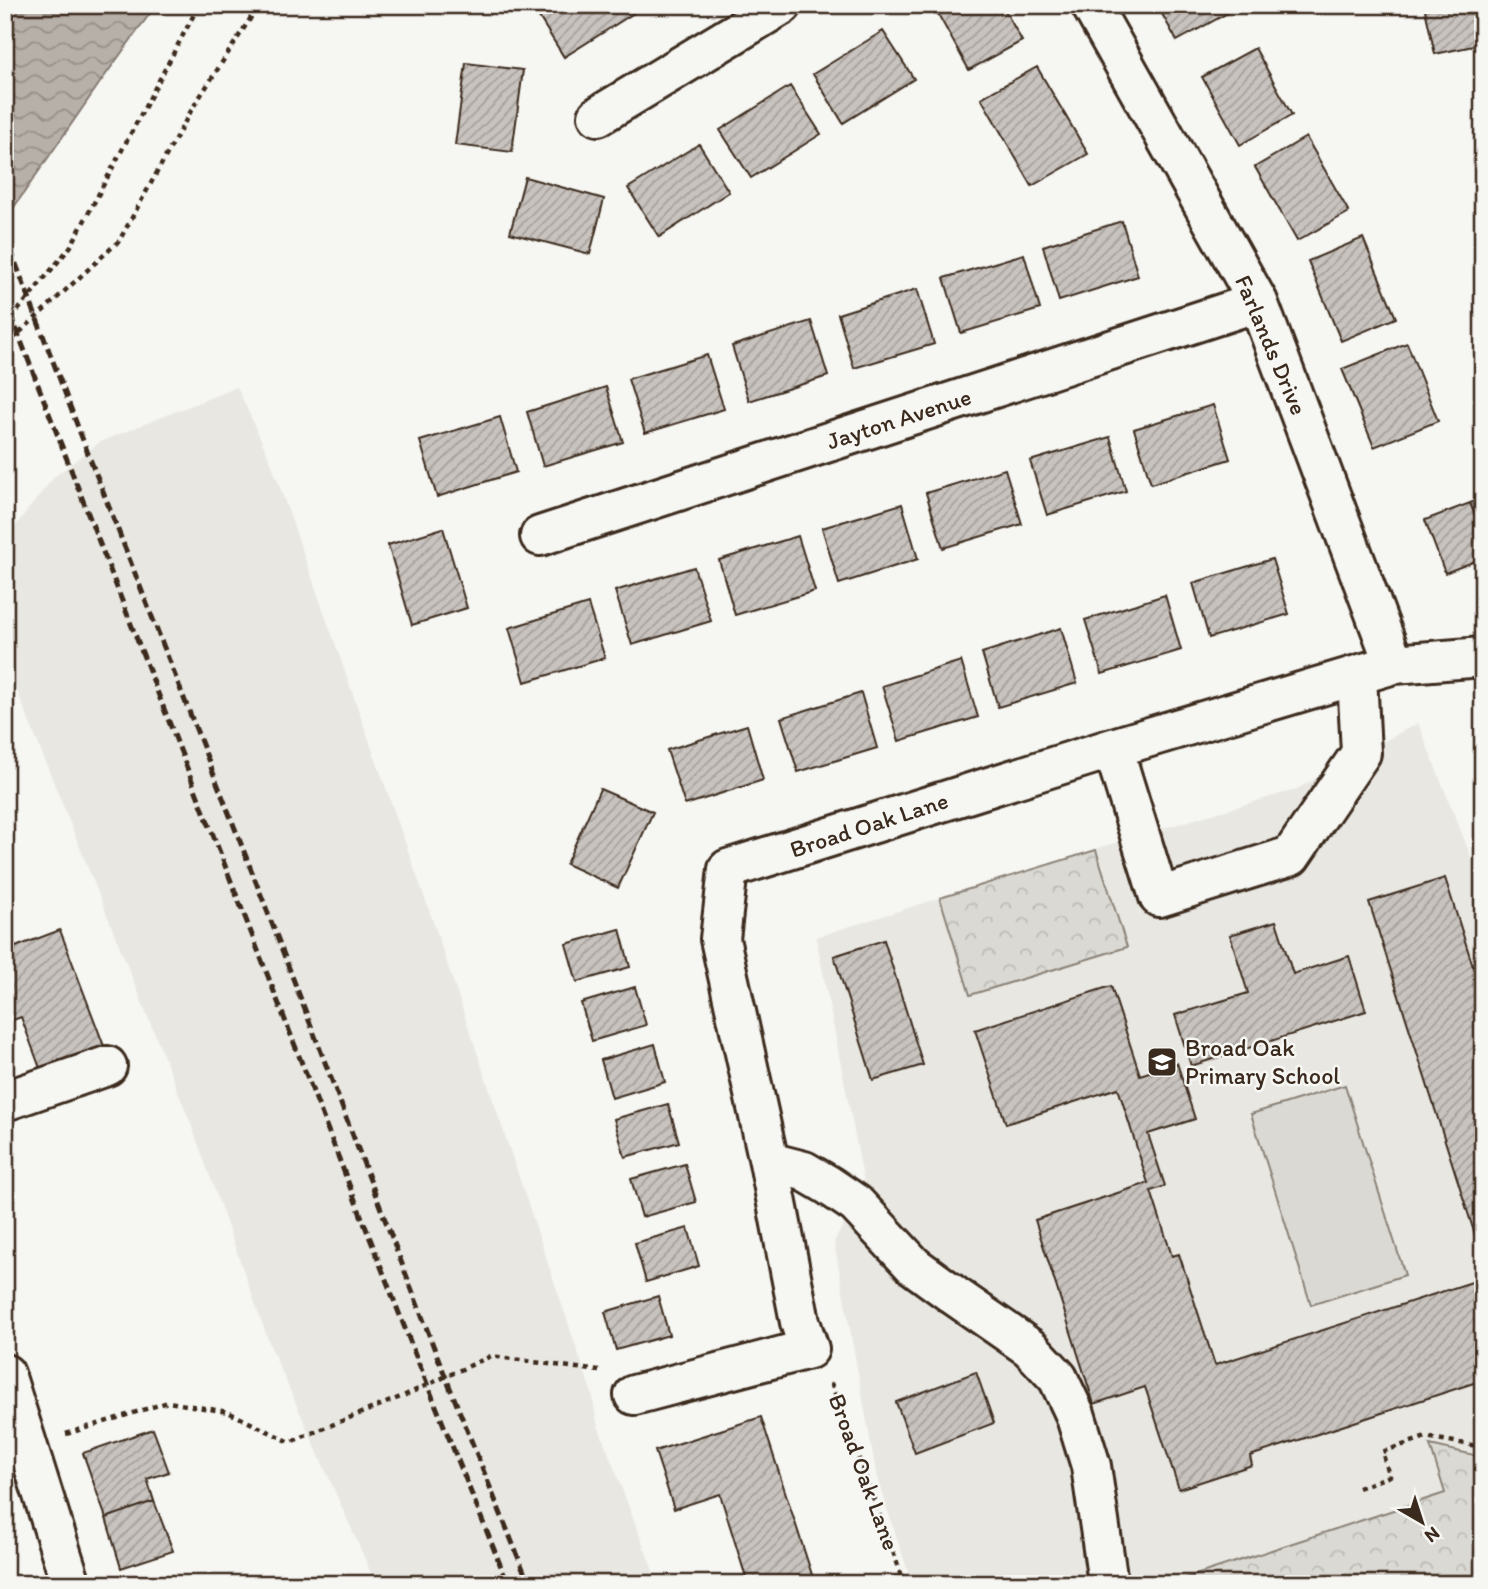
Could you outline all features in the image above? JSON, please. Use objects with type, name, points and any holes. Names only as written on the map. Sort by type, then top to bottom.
[{"type":"street","points":[[598,116],[782,5]]},
{"type":"street","name":"Farlands Drive","points":[[1091,5],[1258,302],[1394,664]]},
{"type":"street","name":"Jayton Avenue","points":[[540,536],[1258,302]]},
{"type":"street","name":"Broad Oak Lane","points":[[809,1349],[800,1322],[769,1162],[720,939],[728,869],[1113,748],[1394,664],[1483,657]]},
{"type":"street","points":[[1113,748],[1159,897],[1291,856],[1361,753],[1357,676]]},
{"type":"street","points":[[5,1101],[107,1066]]},
{"type":"street","points":[[769,1162],[804,1171],[856,1204],[914,1266],[1030,1348],[1058,1378],[1076,1414],[1091,1466],[1107,1576]]},
{"type":"street","points":[[635,1395],[809,1349]]},
{"type":"street","points":[[5,1374],[71,1584]]},
{"type":"path","points":[[5,326],[71,246],[199,5]]},
{"type":"path","points":[[5,346],[118,241],[192,109],[259,5]]},
{"type":"path","name":"Broad Oak Lane","points":[[809,1349],[832,1385],[902,1576],[878,1584]]},
{"type":"path","points":[[27,1446],[168,1402],[228,1412],[290,1442],[404,1396],[491,1356],[598,1370],[635,1395]]},
{"type":"path","points":[[1358,1488],[1390,1476],[1382,1452],[1426,1437],[1483,1447]]},
{"type":"shaded area","points":[[237,387],[271,462],[431,916],[592,1394],[597,1423],[658,1584],[376,1584],[270,1345],[193,1129],[5,661],[5,539],[54,477],[100,442]]},
{"type":"shaded area","name":"Broad Oak Primary School","points":[[1418,723],[1483,887],[1483,1584],[900,1584],[911,1580],[878,1482],[834,1242],[865,1187],[816,937],[1140,835],[1295,790]]},
{"type":"green space","points":[[1096,850],[1127,947],[970,995],[940,898]]},
{"type":"green space","points":[[1345,1085],[1405,1275],[1311,1305],[1251,1114]]},
{"type":"green space","points":[[1430,1445],[1483,1457],[1483,1584],[1168,1584],[1445,1493]]},
{"type":"water","points":[[5,5],[156,5],[5,220]]},
{"type":"building","points":[[539,5],[630,5],[634,13],[564,57],[534,9]]},
{"type":"building","points":[[933,5],[1002,5],[1022,41],[969,70]]},
{"type":"building","points":[[1157,5],[1228,5],[1231,11],[1177,41]]},
{"type":"building","points":[[1424,5],[1483,5],[1483,44],[1435,54]]},
{"type":"building","points":[[883,31],[914,79],[843,123],[813,74]]},
{"type":"building","points":[[1255,48],[1292,115],[1240,145],[1202,77]]},
{"type":"building","points":[[466,63],[523,70],[512,152],[455,145]]},
{"type":"building","points":[[1037,67],[1088,154],[1032,186],[981,98]]},
{"type":"building","points":[[790,86],[821,134],[751,178],[720,130]]},
{"type":"building","points":[[1306,137],[1349,212],[1297,241],[1255,167]]},
{"type":"building","points":[[699,144],[729,192],[659,237],[628,188]]},
{"type":"building","points":[[525,177],[604,199],[590,254],[510,233]]},
{"type":"building","points":[[1122,221],[1138,276],[1059,301],[1043,246]]},
{"type":"building","points":[[1363,238],[1396,318],[1341,341],[1308,261]]},
{"type":"building","points":[[1024,254],[1040,309],[961,333],[944,278]]},
{"type":"building","points":[[917,289],[934,344],[854,368],[838,314]]},
{"type":"building","points":[[811,321],[828,376],[749,401],[732,346]]},
{"type":"building","points":[[1407,343],[1438,421],[1374,447],[1342,369]]},
{"type":"building","points":[[707,355],[724,409],[645,433],[628,379]]},
{"type":"building","points":[[606,387],[623,442],[543,466],[527,412]]},
{"type":"building","points":[[1213,405],[1230,459],[1151,484],[1134,429]]},
{"type":"building","points":[[500,417],[516,472],[437,497],[420,441]]},
{"type":"building","points":[[1110,437],[1126,491],[1047,515],[1030,461]]},
{"type":"building","points":[[1005,469],[1022,524],[943,548],[926,493]]},
{"type":"building","points":[[1483,498],[1483,535],[1470,503]]},
{"type":"building","points":[[1470,503],[1483,535],[1483,558],[1445,573],[1425,520]]},
{"type":"building","points":[[902,504],[918,559],[839,584],[822,528]]},
{"type":"building","points":[[443,528],[467,608],[412,625],[388,545]]},
{"type":"building","points":[[798,536],[815,591],[735,615],[719,560]]},
{"type":"building","points":[[1272,559],[1289,614],[1209,638],[1193,583]]},
{"type":"building","points":[[694,567],[711,621],[632,645],[615,591]]},
{"type":"building","points":[[1165,595],[1181,650],[1102,674],[1085,620]]},
{"type":"building","points":[[588,604],[605,658],[525,682],[509,628]]},
{"type":"building","points":[[1061,628],[1077,683],[998,707],[982,653]]},
{"type":"building","points":[[961,661],[978,717],[899,741],[882,686]]},
{"type":"building","points":[[861,693],[877,748],[798,772],[781,718]]},
{"type":"building","points":[[747,725],[763,780],[685,805],[667,750]]},
{"type":"building","points":[[600,789],[653,812],[618,888],[566,864]]},
{"type":"building","points":[[1445,878],[1483,998],[1483,1260],[1369,902]]},
{"type":"building","points":[[1276,921],[1293,974],[1349,956],[1366,1011],[1191,1066],[1175,1015],[1248,993],[1230,935]]},
{"type":"building","points":[[620,929],[630,967],[577,982],[566,944]]},
{"type":"building","points":[[60,930],[107,1054],[44,1079],[21,1017],[5,1023],[5,989],[11,987],[5,973],[5,951]]},
{"type":"building","points":[[884,940],[923,1065],[873,1080],[834,956]]},
{"type":"building","points":[[1111,986],[1140,1075],[1177,1063],[1195,1119],[1148,1134],[1165,1186],[1151,1191],[1172,1256],[1179,1254],[1215,1365],[1475,1281],[1483,1304],[1483,1380],[1250,1456],[1252,1465],[1179,1489],[1145,1387],[1094,1404],[1035,1220],[1148,1183],[1118,1088],[1006,1124],[975,1030]]},
{"type":"building","points":[[635,987],[646,1025],[592,1041],[581,1003]]},
{"type":"building","points":[[655,1044],[665,1082],[612,1098],[601,1060]]},
{"type":"building","points":[[668,1104],[679,1142],[625,1157],[614,1119]]},
{"type":"building","points":[[685,1164],[696,1202],[642,1217],[631,1179]]},
{"type":"building","points":[[688,1228],[699,1266],[646,1282],[635,1243]]},
{"type":"building","points":[[658,1296],[669,1335],[616,1350],[605,1312]]},
{"type":"building","points":[[976,1372],[994,1423],[915,1453],[896,1402]]},
{"type":"building","points":[[761,1417],[815,1584],[748,1584],[720,1494],[674,1509],[655,1451]]},
{"type":"building","points":[[153,1429],[169,1472],[147,1479],[154,1501],[106,1518],[83,1453]]},
{"type":"building","points":[[154,1501],[173,1551],[121,1568],[106,1518]]},
{"type":"railway","points":[[5,235],[436,1353],[529,1584]]},
{"type":"railway","points":[[5,300],[413,1349],[508,1584]]},
{"type":"place","name":"Broad Oak Primary School","points":[[1162,1062]]}]
